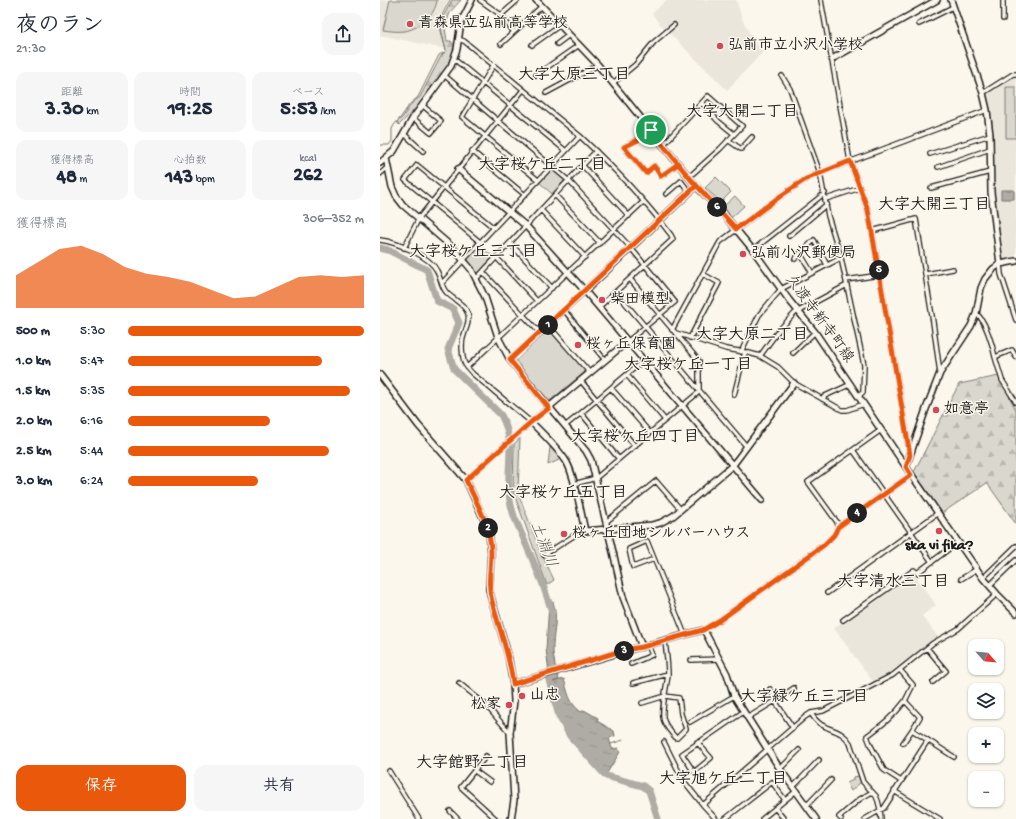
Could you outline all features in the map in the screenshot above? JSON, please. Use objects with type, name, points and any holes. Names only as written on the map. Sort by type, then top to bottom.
[{"type":"street","points":[[380,163],[394,151],[413,118],[454,60],[461,22],[472,0]]},
{"type":"street","points":[[480,0],[501,15],[513,31]]},
{"type":"street","points":[[501,15],[518,0]]},
{"type":"street","name":"久渡寺新寺町線","points":[[536,0],[614,83],[696,186],[720,210],[753,250],[815,332],[911,475],[984,578],[997,594],[1016,613]]},
{"type":"street","points":[[821,0],[850,161],[868,210],[910,455]]},
{"type":"street","points":[[832,59],[937,0]]},
{"type":"street","points":[[951,0],[983,93],[987,110],[990,135],[991,192],[1001,274],[1016,320]]},
{"type":"street","points":[[1003,19],[1004,0]]},
{"type":"street","points":[[501,44],[513,31],[542,6]]},
{"type":"street","points":[[920,24],[953,7]]},
{"type":"street","points":[[532,45],[560,25]]},
{"type":"street","points":[[614,83],[636,64],[654,42],[674,25]]},
{"type":"street","points":[[557,44],[569,35]]},
{"type":"street","points":[[458,39],[464,41],[580,136],[644,202],[660,221],[672,239],[645,266],[599,307]]},
{"type":"street","points":[[536,75],[579,45]]},
{"type":"street","points":[[454,60],[566,151]]},
{"type":"street","points":[[546,93],[598,65]]},
{"type":"street","points":[[493,66],[484,83],[462,116],[538,180]]},
{"type":"street","points":[[983,93],[1013,74],[1016,74]]},
{"type":"street","points":[[444,75],[472,97],[473,100],[497,121],[569,181],[630,248],[675,302],[513,437],[466,480]]},
{"type":"street","points":[[782,76],[790,89],[820,173],[825,193],[828,216],[841,258],[864,365],[863,392],[859,396]]},
{"type":"street","points":[[404,248],[419,218],[431,202],[523,90]]},
{"type":"street","points":[[663,145],[708,96],[742,126],[689,177]]},
{"type":"street","points":[[702,103],[718,121],[734,134]]},
{"type":"street","points":[[413,118],[431,133],[441,120],[422,105]]},
{"type":"street","points":[[674,331],[720,242],[795,186],[806,179],[850,161],[987,110]]},
{"type":"street","points":[[651,130],[638,140],[624,147],[646,173],[654,166],[661,176],[678,164]]},
{"type":"street","points":[[404,134],[423,151]]},
{"type":"street","points":[[930,154],[990,135]]},
{"type":"street","points":[[442,283],[580,136]]},
{"type":"street","points":[[728,140],[741,149],[752,137]]},
{"type":"street","points":[[938,167],[990,149]]},
{"type":"street","points":[[472,151],[525,195]]},
{"type":"street","points":[[476,279],[596,151]]},
{"type":"street","points":[[386,158],[392,187],[396,196],[403,205],[452,247],[464,260],[485,297],[498,338],[510,360],[586,451],[591,460],[623,597],[642,647]]},
{"type":"street","points":[[480,242],[405,180],[417,165],[494,228]]},
{"type":"street","points":[[583,166],[629,216]]},
{"type":"street","points":[[380,174],[388,167]]},
{"type":"street","points":[[458,169],[510,211],[526,226],[599,307],[762,500]]},
{"type":"street","points":[[931,188],[990,172]]},
{"type":"street","points":[[666,194],[681,181],[690,193]]},
{"type":"street","points":[[510,360],[696,186]]},
{"type":"street","points":[[826,199],[860,188]]},
{"type":"street","points":[[753,250],[825,193]]},
{"type":"street","points":[[556,195],[600,243]]},
{"type":"street","points":[[467,367],[644,202]]},
{"type":"street","points":[[789,236],[827,204]]},
{"type":"street","points":[[541,210],[586,257]]},
{"type":"street","points":[[872,232],[916,219],[926,274],[940,373]]},
{"type":"street","points":[[380,240],[388,241],[432,262],[447,294],[465,309],[468,314],[468,324],[462,340],[464,362],[474,374],[540,430],[567,462],[574,484],[585,531]]},
{"type":"street","points":[[795,259],[814,240],[827,265]]},
{"type":"street","points":[[510,242],[552,288]]},
{"type":"street","points":[[800,254],[812,273]]},
{"type":"street","points":[[496,257],[537,301]]},
{"type":"street","points":[[740,352],[760,315],[781,289],[841,258]]},
{"type":"street","points":[[906,467],[940,373],[971,326],[976,314],[981,288],[985,279],[993,269],[1000,264],[1016,261]]},
{"type":"street","points":[[926,274],[953,269]]},
{"type":"street","points":[[483,272],[540,333]]},
{"type":"street","points":[[690,338],[720,284],[703,274]]},
{"type":"street","points":[[846,280],[880,275]]},
{"type":"street","points":[[630,279],[699,361],[699,392]]},
{"type":"street","points":[[760,356],[778,331],[794,313],[847,285]]},
{"type":"street","points":[[616,292],[747,447]]},
{"type":"street","points":[[564,310],[605,360]]},
{"type":"street","points":[[976,314],[982,320],[992,345],[1002,380],[1016,402]]},
{"type":"street","points":[[548,325],[590,373]]},
{"type":"street","points":[[674,331],[690,338],[726,349],[760,356],[778,368],[794,384],[842,410],[847,410],[864,404]]},
{"type":"street","points":[[793,353],[815,332]]},
{"type":"street","points":[[995,357],[1012,350],[1016,357]]},
{"type":"street","points":[[734,395],[745,352]]},
{"type":"street","points":[[565,426],[644,360]]},
{"type":"street","points":[[380,375],[418,425],[466,480],[489,532],[491,552],[489,589],[508,655],[513,684],[514,701],[510,733],[514,800],[511,819]]},
{"type":"street","points":[[627,375],[665,420]]},
{"type":"street","points":[[581,381],[596,401],[635,446]]},
{"type":"street","points":[[544,555],[575,535],[585,531],[652,525],[667,520],[681,510],[733,465],[794,384]]},
{"type":"street","points":[[822,399],[825,396],[851,384]]},
{"type":"street","points":[[611,388],[650,433]]},
{"type":"street","points":[[574,484],[596,478],[699,392]]},
{"type":"street","points":[[581,413],[619,459]]},
{"type":"street","points":[[838,527],[837,522],[808,482],[881,430]]},
{"type":"street","points":[[852,450],[932,562]]},
{"type":"street","points":[[513,684],[624,650],[642,647],[703,630],[720,620],[824,545],[834,535],[838,527],[911,475]]},
{"type":"street","points":[[606,522],[656,481],[681,510]]},
{"type":"street","points":[[827,593],[938,514]]},
{"type":"street","points":[[654,559],[633,567],[628,549],[647,542],[654,559],[685,635]]},
{"type":"street","points":[[843,620],[914,570],[917,573],[958,542]]},
{"type":"street","points":[[984,578],[1016,546]]},
{"type":"street","points":[[990,585],[1016,560]]},
{"type":"street","points":[[961,579],[978,569]]},
{"type":"street","points":[[703,805],[811,713],[823,711],[893,675],[927,648],[958,629],[997,594]]},
{"type":"street","points":[[703,630],[720,659],[727,674],[734,696],[743,712],[780,770],[816,819]]},
{"type":"street","points":[[642,703],[665,696],[679,698],[681,714],[686,729],[677,738],[663,721],[665,696],[668,674],[665,640]]},
{"type":"street","points":[[631,664],[652,655],[648,645]]},
{"type":"street","points":[[927,648],[946,671],[933,682]]},
{"type":"street","points":[[692,660],[720,659]]},
{"type":"street","points":[[900,670],[914,685],[896,712],[887,722],[867,736],[884,770],[901,781]]},
{"type":"street","points":[[632,683],[668,674]]},
{"type":"street","points":[[459,683],[485,704],[510,733]]},
{"type":"street","points":[[747,718],[794,688]]},
{"type":"street","points":[[770,689],[775,701],[793,728]]},
{"type":"street","points":[[690,722],[734,696]]},
{"type":"street","points":[[903,743],[920,717],[904,701]]},
{"type":"street","points":[[697,742],[711,758],[694,772],[682,754],[697,742],[743,712]]},
{"type":"street","points":[[811,713],[814,720],[819,724],[837,731],[848,738],[863,782],[878,801],[881,819]]},
{"type":"street","points":[[912,730],[954,757]]},
{"type":"street","points":[[865,819],[884,808],[928,740]]},
{"type":"street","points":[[664,742],[683,780],[716,819]]},
{"type":"street","points":[[780,770],[799,750]]},
{"type":"street","points":[[486,756],[461,787],[496,819]]},
{"type":"street","points":[[762,819],[785,800],[819,760]]},
{"type":"street","points":[[389,771],[419,819]]},
{"type":"street","points":[[475,771],[490,782]]},
{"type":"street","points":[[806,806],[831,780]]},
{"type":"street","points":[[725,819],[772,782],[785,800]]},
{"type":"street","points":[[894,791],[940,819]]},
{"type":"street","points":[[841,819],[839,817],[860,799],[872,792]]},
{"type":"street","points":[[775,808],[784,819]]},
{"type":"street","points":[[450,811],[458,819]]},
{"type":"shaded area","name":"青森県立弘前高等学校","points":[[380,0],[449,0],[442,11],[440,20],[440,32],[445,49],[380,35]]},
{"type":"shaded area","name":"弘前市立小沢小学校","points":[[666,0],[736,0],[743,21],[755,42],[763,52],[727,90],[660,24],[652,14]]},
{"type":"shaded area","points":[[1016,77],[1016,258],[1002,260],[993,182],[994,144],[987,94],[1001,85],[1002,82]]},
{"type":"shaded area","points":[[913,573],[936,605],[922,616],[938,637],[893,672],[874,683],[834,628]]},
{"type":"green space","points":[[390,0],[437,0],[436,6],[430,16],[421,24],[405,31],[391,31],[383,30]]},
{"type":"green space","points":[[452,0],[461,0],[450,12],[445,28],[447,41],[451,41],[456,47],[446,69],[432,89],[399,125],[397,122],[402,118],[412,103],[420,97],[441,56],[446,51],[441,29],[443,17]]},
{"type":"green space","points":[[1006,87],[1016,87],[1016,138],[1006,138]]},
{"type":"green space","points":[[552,168],[565,180],[552,194],[539,182]]},
{"type":"green space","points":[[716,177],[731,192],[721,202],[705,188]]},
{"type":"green space","points":[[735,196],[744,206],[731,218],[724,206]]},
{"type":"green space","points":[[480,245],[493,257],[477,274],[468,260]]},
{"type":"green space","points":[[550,328],[586,371],[551,400],[547,401],[515,362]]},
{"type":"green space","points":[[999,376],[1016,410],[1016,524],[987,483],[942,513],[914,472],[959,384]]},
{"type":"green space","points":[[520,438],[518,493],[541,552],[554,580],[547,585],[513,491],[514,444]]},
{"type":"green space","points":[[550,447],[561,459],[548,465]]},
{"type":"green space","points":[[860,776],[861,782],[851,791],[847,783],[853,780],[853,777]]},
{"type":"water","points":[[1001,190],[1014,190],[1014,199],[1001,199]]},
{"type":"water","points":[[553,602],[555,608],[555,620],[553,652],[559,680],[552,682],[564,679],[570,697],[577,709],[581,712],[584,710],[598,718],[597,721],[614,731],[615,736],[609,738],[612,749],[618,748],[620,752],[607,773],[570,734],[559,714],[551,680],[550,683],[548,677],[549,672],[546,649],[549,604]]},
{"type":"waterway","points":[[380,145],[389,145],[392,141],[392,129],[394,125],[410,104],[418,97],[439,55],[445,52],[446,49],[441,30],[441,20],[450,0]]},
{"type":"waterway","name":"土淵川","points":[[380,248],[388,250],[427,270],[437,301],[453,309],[459,323],[448,349],[454,369],[501,415],[506,425],[510,444],[509,495],[511,504],[514,516],[542,582],[552,612]]},
{"type":"waterway","name":"土淵川","points":[[551,674],[549,680],[559,716],[570,736],[606,776],[643,786],[649,791],[658,819]]},
{"type":"waterway","points":[[611,744],[623,740]]},
{"type":"place","name":"青森県立弘前高等学校","points":[[410,24]]},
{"type":"place","name":"弘前市立小沢小学校","points":[[720,46]]},
{"type":"place","name":"弘前小沢郵便局","points":[[743,254]]},
{"type":"place","name":"柴田模型","points":[[602,300]]},
{"type":"place","name":"桜ヶ丘保育園","points":[[578,345]]},
{"type":"place","name":"如意亭","points":[[936,410]]},
{"type":"place","name":"ska vi fika?","points":[[939,531]]},
{"type":"place","name":"桜ヶ丘団地シルバーハウス","points":[[564,534]]},
{"type":"place","name":"山忠","points":[[522,696]]},
{"type":"place","name":"松家","points":[[509,705]]},
{"type":"district","name":"大字大原三丁目","points":[[574,76]]},
{"type":"district","name":"大字大開二丁目","points":[[742,113]]},
{"type":"district","name":"大字桜ケ丘二丁目","points":[[542,166]]},
{"type":"district","name":"大字大開三丁目","points":[[934,206]]},
{"type":"district","name":"大字桜ケ丘三丁目","points":[[473,253]]},
{"type":"district","name":"大字大原二丁目","points":[[752,336]]},
{"type":"district","name":"大字桜ケ丘一丁目","points":[[688,366]]},
{"type":"district","name":"大字桜ケ丘四丁目","points":[[635,438]]},
{"type":"district","name":"大字桜ケ丘五丁目","points":[[563,494]]},
{"type":"district","name":"大字清水三丁目","points":[[893,583]]},
{"type":"district","name":"大字緑ケ丘三丁目","points":[[804,698]]},
{"type":"district","name":"大字館野二丁目","points":[[472,764]]},
{"type":"district","name":"大字旭ケ丘二丁目","points":[[723,780]]},
{"type":"route","points":[[651,130],[638,140],[624,147],[646,173],[654,166],[661,176],[678,164],[689,177],[696,186],[720,210],[736,229],[806,179],[850,161],[868,210],[910,455],[906,467],[911,475],[838,527],[834,535],[824,545],[720,620],[703,630],[642,647],[624,650],[513,684],[508,655],[489,589],[491,552],[489,532],[466,480],[513,437],[549,408],[510,360],[696,186],[678,164],[651,130]]}]
